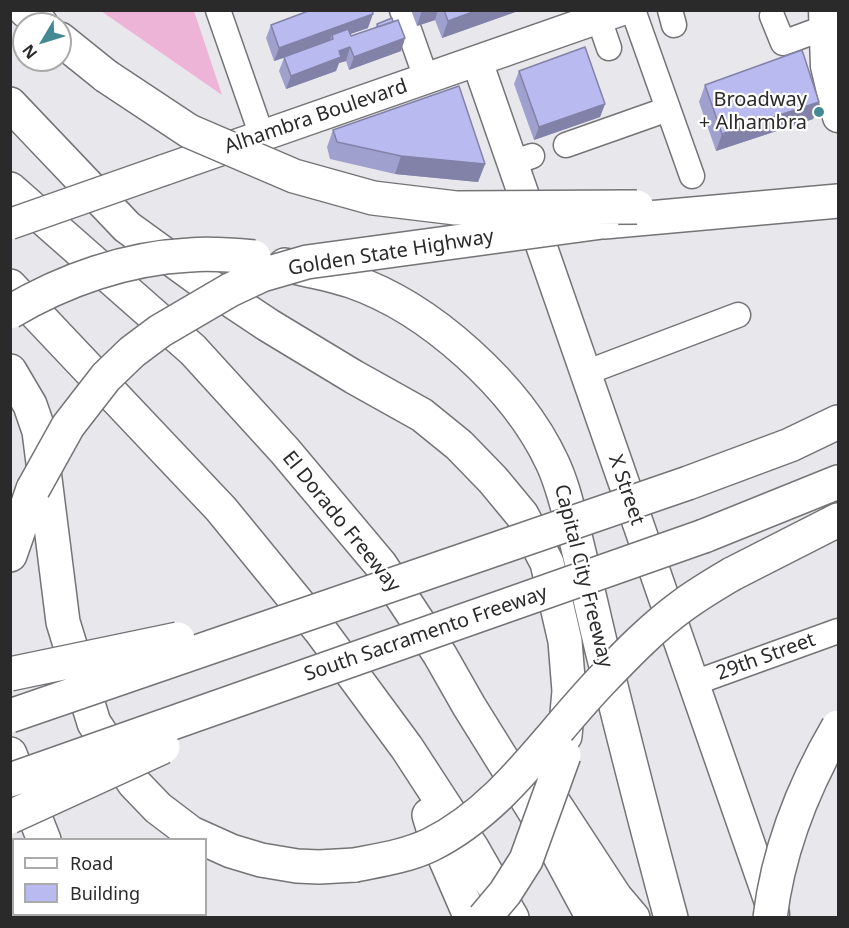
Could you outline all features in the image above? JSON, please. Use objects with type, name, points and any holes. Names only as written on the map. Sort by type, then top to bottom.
[{"type":"highway","points":[[72,49],[106,76],[189,131],[294,176],[373,198],[456,208],[637,207],[749,210]]},
{"type":"highway","points":[[14,108],[126,226],[196,277],[268,325],[422,415],[459,445],[493,480],[522,515],[547,563],[566,651],[569,691],[564,755],[526,860],[505,893],[484,918]]},
{"type":"highway","name":"El Dorado Freeway","points":[[10,189],[193,350],[285,451],[380,564],[440,655],[543,825],[592,918]]},
{"type":"highway","name":"Golden State Highway","points":[[10,555],[33,489],[68,426],[106,377],[132,352],[160,331],[230,290],[262,275],[307,262],[602,222],[836,201]]},
{"type":"highway","name":"Capital City Freeway","points":[[10,312],[31,300],[94,273],[131,264],[190,255],[254,257],[352,281],[394,301],[434,326],[473,359],[519,408],[534,429],[552,463],[566,499],[671,918]]},
{"type":"highway","points":[[10,286],[221,509],[320,630],[407,748],[472,848],[512,918]]},
{"type":"highway","points":[[10,371],[30,405],[39,431],[63,622],[94,723],[134,783],[158,808],[191,833],[203,838]]},
{"type":"highway","points":[[10,716],[688,483],[790,445],[838,422]]},
{"type":"highway","name":"South Sacramento Freeway","points":[[10,780],[704,536],[838,482]]},
{"type":"highway","points":[[207,840],[261,860],[319,867],[355,865],[390,858],[429,845],[468,822],[499,796],[600,682],[639,642],[682,606],[732,574],[838,520]]},
{"type":"highway","points":[[10,675],[318,610]]},
{"type":"highway","points":[[440,655],[552,799],[616,898],[633,918]]},
{"type":"highway","points":[[10,817],[344,663]]},
{"type":"highway","points":[[770,918],[780,863],[793,822],[809,782],[838,727]]},
{"type":"highway","points":[[407,748],[435,835],[471,918]]},
{"type":"highway","points":[[10,754],[43,838]]},
{"type":"main road","name":"Alhambra Boulevard","points":[[10,224],[477,61],[562,20],[611,15]]},
{"type":"main road","points":[[813,18],[838,117]]},
{"type":"main road","name":"X Street","points":[[477,61],[522,159],[585,373],[776,918]]},
{"type":"street","points":[[218,10],[262,136]]},
{"type":"street","points":[[402,10],[426,78]]},
{"type":"street","points":[[633,10],[692,176]]},
{"type":"street","points":[[609,48],[611,15]]},
{"type":"street","points":[[772,16],[783,43],[813,18]]},
{"type":"street","points":[[566,145],[668,109]]},
{"type":"street","points":[[585,373],[738,315]]},
{"type":"street","name":"29th Street","points":[[694,683],[838,631]]},
{"type":"shaded area","points":[[101,11],[194,11],[222,95]]},
{"type":"building","points":[[311,10],[372,10],[373,14],[279,48],[271,25]]},
{"type":"building","points":[[444,10],[478,10],[448,21]]},
{"type":"building","points":[[392,18],[393,22],[378,27],[377,24]]},
{"type":"building","points":[[398,20],[405,38],[354,57],[350,47],[339,51],[341,57],[291,76],[284,57],[333,39],[332,35],[348,29],[351,36]]},
{"type":"building","points":[[585,47],[605,104],[539,127],[519,71]]},
{"type":"building","points":[[802,50],[819,102],[722,134],[705,85]]},
{"type":"building","points":[[459,86],[485,164],[401,156],[337,142],[333,130]]},
{"type":"place","name":"Broadway + Alhambra","points":[[819,112]]}]
